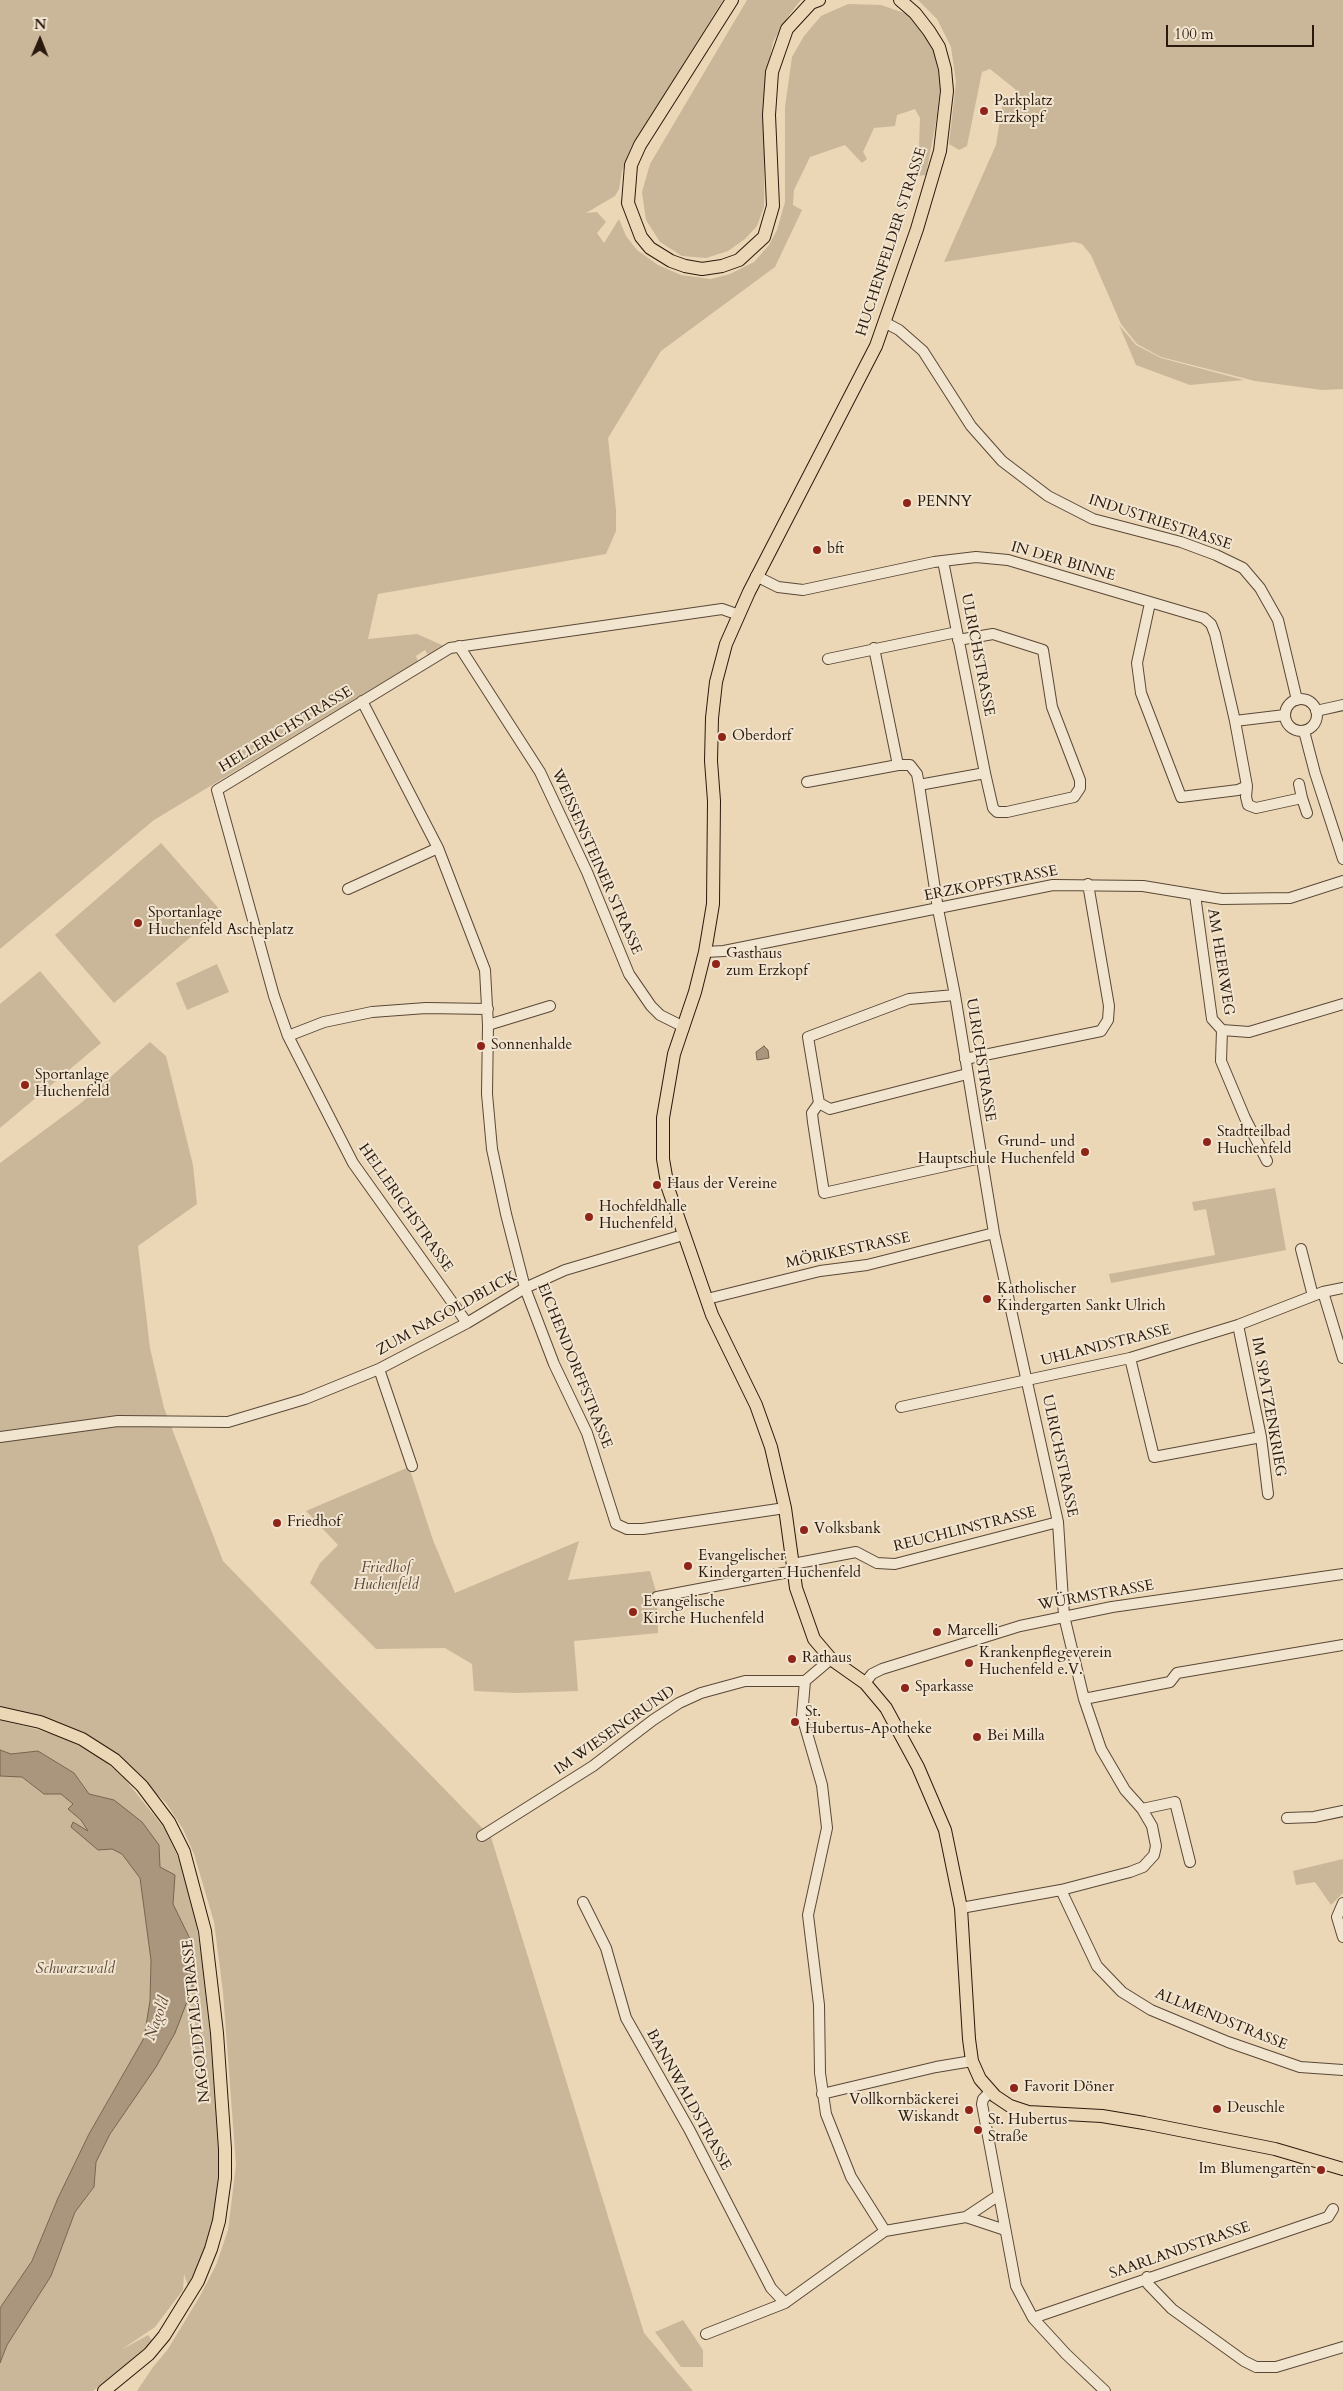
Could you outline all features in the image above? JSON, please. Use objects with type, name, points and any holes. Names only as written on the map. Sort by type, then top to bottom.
[{"type":"main road","points":[[732,0],[640,145],[631,165],[628,203],[641,237],[650,248],[671,261],[685,266],[702,268],[722,266],[739,260],[764,238],[773,206],[769,115],[772,72],[787,29],[811,3],[819,0]]},
{"type":"main road","name":"HUCHENFELDER STRASSE","points":[[900,0],[915,13],[939,47],[945,69],[947,91],[940,151],[917,229],[876,346],[756,576],[726,644],[716,682],[712,718],[713,895],[705,952],[684,1027],[674,1054],[663,1118],[664,1158],[668,1188],[712,1315],[756,1405],[771,1447],[785,1508],[796,1588],[814,1639],[831,1659],[865,1683],[886,1708],[918,1767],[945,1830],[961,1908],[968,2039],[972,2061],[980,2079],[990,2092]]},
{"type":"main road","name":"NAGOLDTALSTRASSE","points":[[0,1713],[47,1724],[82,1739],[115,1760],[142,1786],[169,1822],[184,1852],[204,1931],[215,2015],[225,2149],[225,2178],[219,2221],[211,2249],[198,2281],[164,2336],[150,2354],[104,2391]]},
{"type":"main road","points":[[990,2092],[1010,2106],[1028,2112],[1102,2116],[1154,2125],[1275,2149],[1343,2169]]},
{"type":"street","name":"INDUSTRIESTRASSE","points":[[884,322],[899,330],[923,351],[970,426],[1002,461],[1048,496],[1093,519],[1181,542],[1216,555],[1243,568],[1260,588],[1278,620],[1297,700]]},
{"type":"street","name":"IN DER BINNE","points":[[756,576],[778,587],[804,590],[943,561],[976,557],[1008,560],[1204,618],[1211,624],[1235,721]]},
{"type":"street","name":"ULRICHSTRASSE","points":[[943,561],[985,773],[993,808],[997,812],[1008,812],[1074,797],[1080,788],[1080,780],[1052,707],[1043,650],[993,634],[958,636]]},
{"type":"street","points":[[1150,603],[1137,663],[1140,693],[1181,797],[1238,790],[1247,786]]},
{"type":"street","name":"HELLERICHSTRASSE","points":[[467,1323],[353,1163],[288,1036],[274,996],[217,790],[443,652],[459,646],[722,609],[739,615]]},
{"type":"street","points":[[828,659],[874,648],[958,636]]},
{"type":"street","name":"WEISSENSTEINER STRASSE","points":[[459,646],[540,772],[587,872],[629,974],[651,1006],[660,1015],[676,1025],[684,1027]]},
{"type":"street","points":[[874,648],[898,765]]},
{"type":"street","points":[[1297,700],[1311,702],[1316,710],[1316,721],[1313,726],[1304,731],[1290,726],[1285,715],[1287,707],[1297,700]]},
{"type":"street","name":"EICHENDORFFSTRASSE","points":[[362,701],[438,848],[485,970],[488,1009],[488,1094],[492,1149],[525,1288],[554,1364],[587,1433],[616,1524],[627,1529],[643,1529],[785,1508]]},
{"type":"street","points":[[1316,710],[1343,705]]},
{"type":"street","points":[[1285,715],[1235,721],[1247,786],[1246,796],[1248,805],[1256,808],[1302,798]]},
{"type":"street","points":[[1304,731],[1315,773],[1343,858]]},
{"type":"street","points":[[807,782],[898,765],[910,765],[917,774],[919,785],[985,773]]},
{"type":"street","points":[[1299,784],[1307,813]]},
{"type":"street","name":"ULRICHSTRASSE","points":[[919,785],[938,909],[955,995],[980,1158],[994,1233],[1058,1522],[1064,1616]]},
{"type":"street","points":[[348,889],[438,848]]},
{"type":"street","name":"ERZKOPFSTRASSE","points":[[705,952],[724,951],[1053,885],[1143,886],[1222,899],[1290,898],[1343,881]]},
{"type":"street","points":[[965,1059],[1101,1031],[1108,1020],[1109,1006],[1088,884]]},
{"type":"street","name":"AM HEERWEG","points":[[1194,895],[1212,1019],[1222,1030],[1249,1032],[1343,1004]]},
{"type":"street","points":[[955,995],[910,999],[808,1037],[819,1103],[812,1113],[824,1193],[980,1158]]},
{"type":"street","points":[[488,1025],[550,1006]]},
{"type":"street","points":[[288,1036],[324,1022],[372,1012],[426,1008],[488,1009]]},
{"type":"street","name":"AM HEERWEG","points":[[1222,1030],[1221,1061],[1244,1118],[1267,1160]]},
{"type":"street","points":[[819,1103],[830,1109],[967,1074]]},
{"type":"street","name":"MÖRIKESTRASSE","points":[[707,1299],[820,1271],[867,1266],[994,1233]]},
{"type":"street","name":"ZUM NAGOLDBLICK","points":[[412,1466],[380,1369],[467,1323],[525,1288],[565,1270],[683,1235]]},
{"type":"street","points":[[1301,1249],[1313,1296]]},
{"type":"street","name":"UHLANDSTRASSE","points":[[901,1407],[1130,1358],[1238,1325],[1323,1292],[1343,1288]]},
{"type":"street","points":[[1323,1292],[1343,1358]]},
{"type":"street","name":"IM SPATZENKRIEG","points":[[1238,1325],[1261,1437],[1268,1494]]},
{"type":"street","points":[[1130,1358],[1154,1457],[1261,1437]]},
{"type":"street","points":[[0,1437],[118,1421],[228,1422],[305,1399],[380,1369]]},
{"type":"street","name":"REUCHLINSTRASSE","points":[[657,1597],[793,1568],[856,1552],[877,1563],[895,1564],[1058,1522]]},
{"type":"street","name":"WÜRMSTRASSE","points":[[865,1683],[872,1674],[891,1666],[1010,1629],[1064,1616],[1112,1606],[1343,1574]]},
{"type":"street","points":[[961,1908],[1061,1890],[1143,1867],[1154,1855],[1156,1846],[1152,1826],[1142,1809],[1125,1790],[1102,1749],[1084,1699],[1064,1616]]},
{"type":"street","points":[[1084,1699],[1170,1682],[1177,1673],[1343,1645]]},
{"type":"street","points":[[831,1659],[805,1680],[802,1716],[822,1785],[827,1828],[808,1915],[819,2005],[822,2094],[826,2114],[851,2178],[885,2231]]},
{"type":"street","name":"IM WIESENGRUND","points":[[482,1836],[593,1766],[653,1720],[701,1692],[745,1681],[805,1680]]},
{"type":"street","points":[[1142,1809],[1175,1802],[1190,1862]]},
{"type":"street","points":[[1288,1818],[1343,1811]]},
{"type":"street","name":"ALLMENDSTRASSE","points":[[1061,1890],[1097,1966],[1122,1992],[1152,2010],[1228,2042],[1300,2067],[1343,2070]]},
{"type":"street","name":"BANNWALDSTRASSE","points":[[583,1902],[606,1948],[626,2018],[689,2129],[772,2288],[785,2304]]},
{"type":"street","points":[[1343,1903],[1337,1917],[1343,1937]]},
{"type":"street","points":[[822,2094],[936,2067],[972,2061]]},
{"type":"street","points":[[990,2092],[983,2099],[982,2104],[1016,2286],[1032,2318],[1105,2391]]},
{"type":"street","points":[[706,2334],[785,2304],[885,2231],[966,2217],[999,2195]]},
{"type":"street","name":"SAARLANDSTRASSE","points":[[1032,2318],[1147,2277],[1328,2217],[1333,2209]]},
{"type":"street","points":[[966,2217],[1005,2230]]},
{"type":"street","points":[[1147,2277],[1148,2284],[1172,2309],[1244,2361],[1256,2367],[1276,2366],[1343,2347]]},
{"type":"green space","points":[[0,0],[723,0],[631,148],[622,171],[619,189],[615,196],[586,213],[597,212],[606,222],[597,233],[604,243],[619,219],[626,236],[637,250],[658,265],[681,275],[711,279],[730,274],[754,262],[769,245],[777,230],[785,202],[785,107],[792,57],[804,36],[821,16],[848,4],[881,5],[907,14],[920,25],[932,44],[940,90],[926,175],[918,176],[920,118],[915,109],[897,115],[895,126],[874,128],[863,152],[867,159],[862,163],[845,145],[810,157],[794,190],[793,205],[802,210],[775,267],[661,351],[608,438],[616,510],[616,531],[606,554],[378,594],[368,639],[417,634],[444,646],[428,655],[425,650],[416,656],[418,661],[154,820],[0,949]]},
{"type":"green space","points":[[747,0],[801,0],[789,15],[773,42],[765,82],[764,207],[757,226],[745,239],[728,251],[706,258],[682,256],[660,242],[646,220],[642,192],[650,164]]},
{"type":"green space","points":[[918,0],[1343,0],[1343,389],[1322,390],[1255,381],[1161,357],[1137,344],[1121,324],[1091,255],[1082,244],[1074,242],[944,262],[996,145],[1003,101],[1019,97],[1015,89],[990,69],[982,72],[967,146],[959,150],[949,144],[956,82],[951,47],[937,19]]},
{"type":"green space","points":[[1119,325],[1136,345],[1161,358],[1244,380],[1190,385],[1136,365]]},
{"type":"green space","name":"Sportanlage Huchenfeld Ascheplatz","points":[[161,843],[221,911],[114,1003],[55,935]]},
{"type":"green space","points":[[217,964],[229,992],[187,1010],[176,983]]},
{"type":"green space","name":"Sportanlage Huchenfeld","points":[[40,971],[101,1043],[0,1128],[0,1004]]},
{"type":"green space","points":[[150,1042],[166,1056],[193,1165],[197,1204],[138,1246],[150,1348],[164,1408],[223,1561],[491,1837],[644,2333],[693,2391],[137,2391],[168,2349],[200,2296],[216,2265],[228,2230],[236,2165],[223,1992],[214,1922],[194,1854],[183,1829],[166,1803],[108,1748],[91,1737],[51,1721],[11,1709],[0,1708],[0,1163],[81,1103]]},
{"type":"green space","points":[[1275,1188],[1286,1250],[1111,1283],[1109,1274],[1215,1255],[1206,1209],[1194,1211],[1192,1202]]},
{"type":"green space","name":"Friedhof Huchenfeld","points":[[409,1467],[433,1540],[455,1593],[579,1541],[568,1580],[650,1571],[657,1595],[658,1633],[574,1641],[578,1691],[517,1693],[474,1691],[472,1664],[445,1648],[376,1649],[310,1583],[320,1563],[338,1545],[306,1511]]},
{"type":"green space","points":[[0,1720],[69,1740],[104,1760],[124,1778],[165,1829],[182,1865],[194,1909],[211,2018],[221,2163],[214,2215],[207,2242],[188,2286],[184,2274],[183,2290],[155,2327],[121,2350],[148,2335],[153,2341],[135,2358],[93,2391],[0,2391],[0,2363],[7,2345],[51,2276],[75,2212],[94,2188],[96,2162],[110,2134],[156,2067],[191,1941],[173,1904],[174,1875],[160,1867],[159,1845],[114,1800],[89,1794],[74,1773],[38,1751],[11,1754],[0,1750]]},
{"type":"green space","name":"Schwarzwald","points":[[0,1776],[22,1777],[44,1794],[61,1794],[73,1804],[69,1809],[81,1820],[98,1850],[112,1849],[123,1854],[140,1878],[151,1960],[150,2001],[144,2038],[89,2134],[58,2198],[32,2261],[0,2308]]},
{"type":"green space","points":[[1343,1859],[1343,1893],[1331,1905],[1315,1882],[1296,1885],[1293,1871]]},
{"type":"green space","points":[[683,2320],[703,2350],[703,2367],[681,2367],[655,2332]]},
{"type":"water","points":[[764,1046],[768,1050],[769,1058],[757,1060],[756,1052]]},
{"type":"water","name":"Nagold","points":[[0,1750],[11,1754],[38,1751],[74,1773],[89,1794],[114,1800],[142,1822],[159,1845],[160,1867],[175,1875],[173,1904],[191,1941],[193,1986],[175,2033],[156,2067],[110,2134],[96,2162],[94,2187],[75,2212],[51,2276],[7,2345],[0,2363],[0,2308],[32,2261],[58,2198],[89,2134],[144,2038],[150,2001],[151,1960],[140,1878],[122,1854],[112,1849],[98,1850],[71,1827],[73,1822],[88,1831],[81,1820],[68,1809],[73,1804],[61,1794],[44,1794],[22,1777],[0,1776]]},
{"type":"place","name":"Parkplatz Erzkopf","points":[[984,111]]},
{"type":"place","name":"PENNY","points":[[907,503]]},
{"type":"place","name":"bft","points":[[817,550]]},
{"type":"place","name":"Oberdorf","points":[[722,737]]},
{"type":"place","name":"Sportanlage Huchenfeld Ascheplatz","points":[[138,923]]},
{"type":"place","name":"Gasthaus zum Erzkopf","points":[[716,964]]},
{"type":"place","name":"Sonnenhalde","points":[[481,1046]]},
{"type":"place","name":"Sportanlage Huchenfeld","points":[[25,1085]]},
{"type":"place","name":"Stadtteilbad Huchenfeld","points":[[1207,1142]]},
{"type":"place","name":"Grund- und Hauptschule Huchenfeld","points":[[1085,1152]]},
{"type":"place","name":"Haus der Vereine","points":[[657,1185]]},
{"type":"place","name":"Hochfeldhalle Huchenfeld","points":[[589,1217]]},
{"type":"place","name":"Katholischer Kindergarten Sankt Ulrich","points":[[987,1299]]},
{"type":"place","name":"Friedhof","points":[[277,1523]]},
{"type":"place","name":"Volksbank","points":[[804,1530]]},
{"type":"place","name":"Evangelischer Kindergarten Huchenfeld","points":[[688,1566]]},
{"type":"place","name":"Evangelische Kirche Huchenfeld","points":[[633,1612]]},
{"type":"place","name":"Marcelli","points":[[937,1632]]},
{"type":"place","name":"Rathaus","points":[[792,1659]]},
{"type":"place","name":"Krankenpflegeverein Huchenfeld e.V.","points":[[969,1663]]},
{"type":"place","name":"Sparkasse","points":[[905,1688]]},
{"type":"place","name":"St. Hubertus-Apotheke","points":[[795,1722]]},
{"type":"place","name":"Bei Milla","points":[[977,1737]]},
{"type":"place","name":"Favorit Döner","points":[[1014,2088]]},
{"type":"place","name":"Deuschle","points":[[1217,2109]]},
{"type":"place","name":"Vollkornbäckerei Wiskandt","points":[[969,2110]]},
{"type":"place","name":"St. Hubertus Straße","points":[[978,2130]]},
{"type":"place","name":"Im Blumengarten","points":[[1321,2170]]}]
